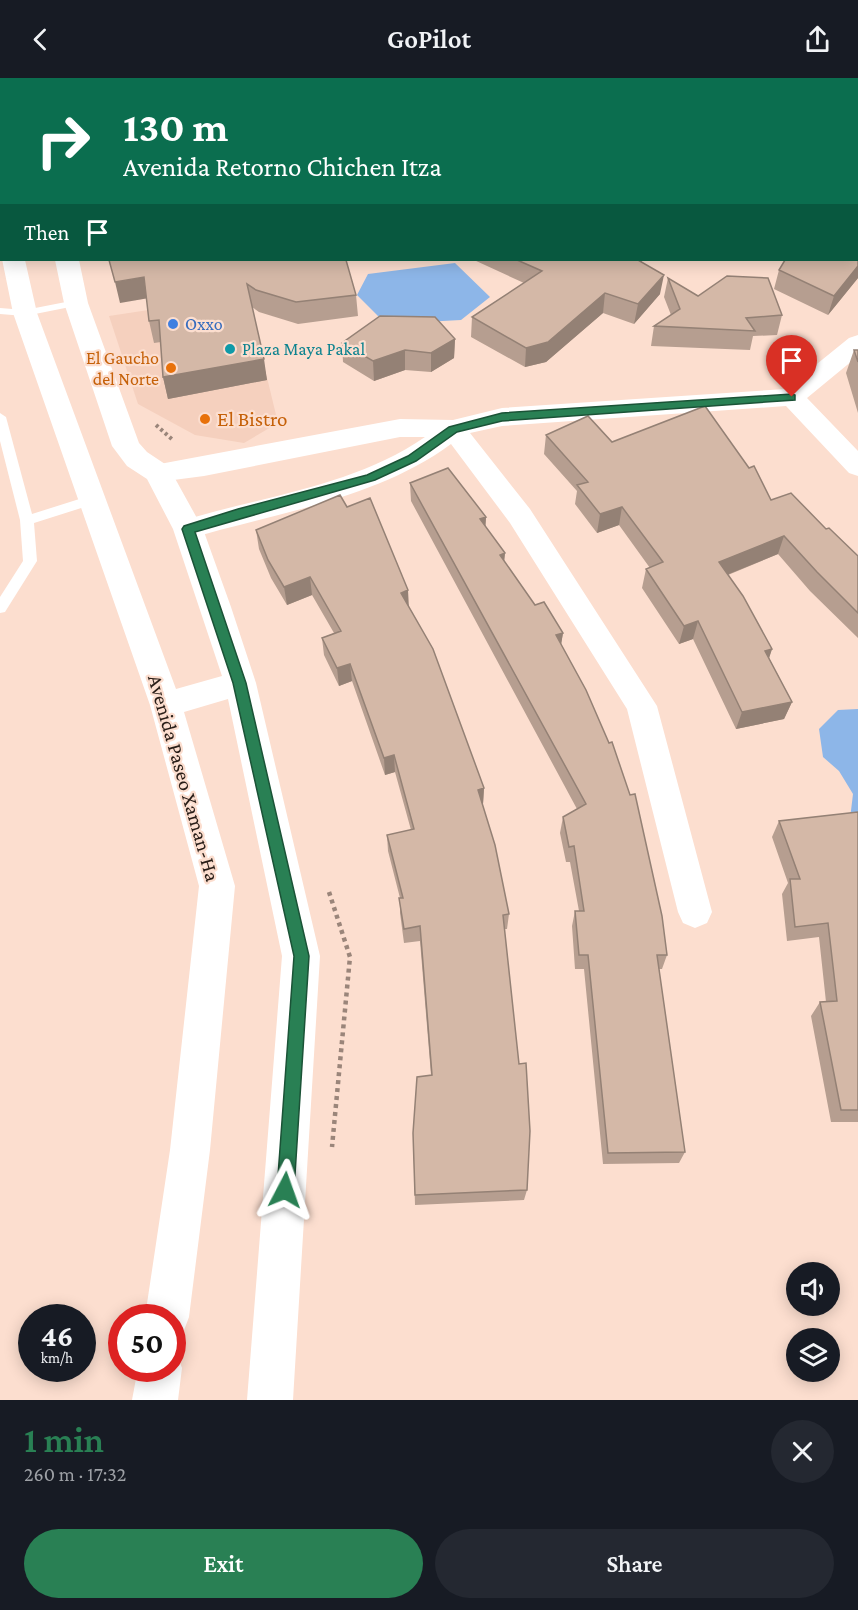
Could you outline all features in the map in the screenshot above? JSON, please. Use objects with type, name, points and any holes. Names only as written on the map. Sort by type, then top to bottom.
[{"type":"main road","name":"Avenida Paseo Xaman-Ha","points":[[14,261],[13,312],[92,500],[166,705],[217,886],[190,1150],[169,1304]]},
{"type":"main road","points":[[67,261],[76,303],[126,446],[137,459],[158,473],[188,529],[240,683],[302,956],[270,1400]]},
{"type":"main road","points":[[166,705],[240,683]]},
{"type":"main road","points":[[155,1400],[158,1382]]},
{"type":"street","points":[[158,473],[204,467],[400,428],[453,429],[502,417],[792,397],[858,342]]},
{"type":"street","points":[[792,397],[858,467]]},
{"type":"street","points":[[188,529],[238,513],[371,478],[412,458],[453,429]]},
{"type":"street","points":[[453,429],[520,516],[642,706],[695,912]]},
{"type":"lane","points":[[13,312],[76,303]]},
{"type":"lane","points":[[0,417],[27,520],[30,561],[0,608]]},
{"type":"lane","points":[[27,520],[92,500]]},
{"type":"path","points":[[152,422],[204,467]]},
{"type":"shaded area","points":[[247,295],[278,423],[244,443],[195,435],[138,404],[109,316]]},
{"type":"water","points":[[455,263],[490,297],[461,320],[386,324],[357,295],[368,274]]},
{"type":"water","points":[[858,709],[858,824],[850,819],[853,794],[839,771],[823,757],[819,729],[838,710]]},
{"type":"building","points":[[109,261],[346,261],[356,295],[296,302],[256,290],[247,284],[264,359],[163,377],[159,320],[149,321],[144,277],[115,282]]},
{"type":"building","points":[[519,261],[640,261],[664,275],[638,304],[605,293],[548,342],[526,348],[472,317],[542,271]]},
{"type":"building","points":[[784,261],[858,261],[858,266],[834,296],[779,270]]},
{"type":"building","points":[[727,276],[768,278],[782,315],[746,318],[755,331],[654,326],[680,309],[668,278],[698,296]]},
{"type":"building","points":[[380,316],[435,317],[455,339],[431,353],[405,350],[373,361],[342,343]]},
{"type":"building","points":[[854,350],[858,350],[858,362]]},
{"type":"building","points":[[705,406],[749,468],[754,466],[771,500],[791,493],[826,529],[829,528],[858,556],[858,613],[784,536],[719,562],[743,596],[772,649],[765,651],[792,702],[742,712],[698,621],[684,626],[646,569],[663,562],[622,507],[600,514],[577,485],[588,482],[546,435],[588,416],[612,442]]},
{"type":"building","points":[[448,468],[486,517],[480,519],[505,553],[500,555],[535,605],[544,602],[563,633],[556,635],[586,690],[609,743],[612,742],[630,795],[635,794],[662,916],[667,955],[657,955],[685,1152],[608,1153],[588,955],[579,955],[575,911],[584,911],[574,846],[569,847],[563,817],[586,804],[410,483]]},
{"type":"building","points":[[340,495],[347,507],[370,498],[408,590],[401,593],[433,649],[484,788],[478,790],[495,845],[509,914],[503,915],[519,1064],[526,1063],[530,1131],[527,1190],[415,1195],[413,1133],[417,1077],[432,1075],[420,926],[404,929],[399,898],[403,898],[387,835],[414,829],[394,755],[384,758],[350,664],[337,668],[322,638],[341,631],[310,577],[284,587],[268,560],[256,530]]},
{"type":"building","points":[[858,812],[858,1110],[841,1110],[820,1002],[837,1001],[828,923],[795,927],[790,879],[800,879],[779,821]]},
{"type":"place","name":"Oxxo","points":[[173,324]]},
{"type":"place","name":"Plaza Maya Pakal","points":[[230,349]]},
{"type":"place","name":"El Gaucho del Norte","points":[[171,368]]},
{"type":"place","name":"El Bistro","points":[[205,419]]},
{"type":"route","points":[[285,1190],[302,956],[240,683],[188,529],[238,513],[371,478],[412,458],[453,429],[502,417],[792,397]]}]
